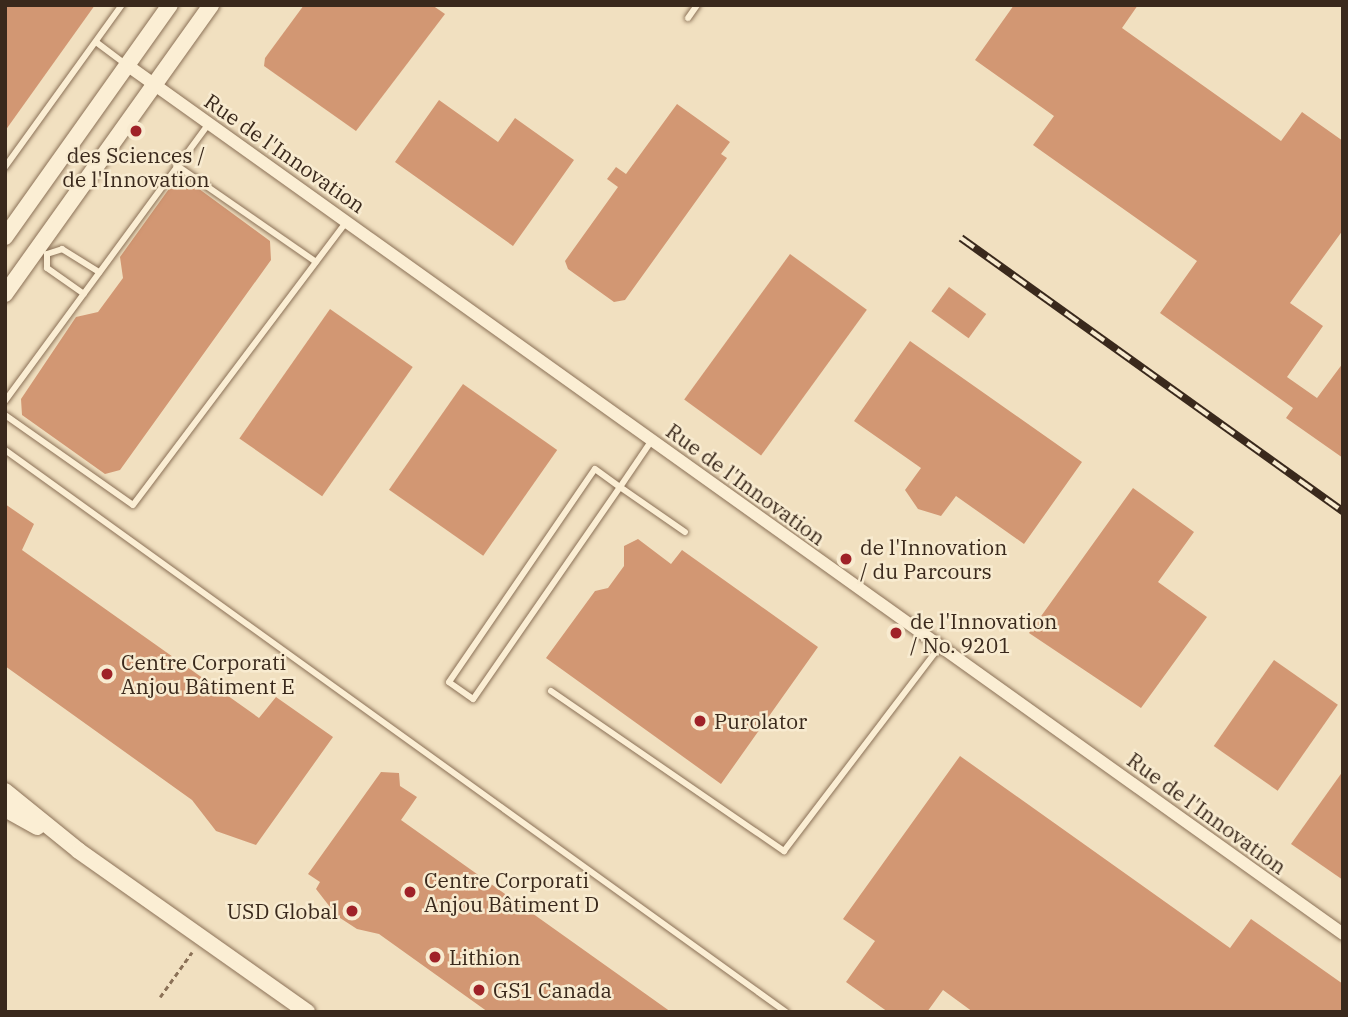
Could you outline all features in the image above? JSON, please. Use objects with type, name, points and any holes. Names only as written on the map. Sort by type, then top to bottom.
[{"type":"street","points":[[5,237],[170,5]]},
{"type":"street","points":[[5,294],[43,251],[211,5]]},
{"type":"street","name":"Rue de l'Innovation","points":[[127,65],[1343,934]]},
{"type":"street","points":[[5,791],[79,851],[303,1011]]},
{"type":"street","points":[[5,809],[79,851]]},
{"type":"lane","points":[[5,167],[122,5]]},
{"type":"lane","points":[[688,18],[697,5]]},
{"type":"lane","points":[[96,42],[127,65]]},
{"type":"lane","points":[[5,401],[209,123]]},
{"type":"lane","points":[[176,165],[316,262]]},
{"type":"lane","points":[[5,415],[134,505],[347,221]]},
{"type":"lane","points":[[84,294],[47,268],[43,251],[62,249],[99,272]]},
{"type":"lane","points":[[652,440],[620,487],[473,699],[449,682],[595,469],[620,487],[685,532]]},
{"type":"lane","points":[[5,450],[786,1012]]},
{"type":"lane","points":[[551,691],[784,851],[940,646]]},
{"type":"path","points":[[160,997],[202,938]]},
{"type":"building","points":[[5,5],[95,5],[5,131]]},
{"type":"building","points":[[304,5],[432,5],[445,14],[356,131],[264,66],[265,58]]},
{"type":"building","points":[[1014,5],[1138,5],[1122,28],[1281,141],[1302,112],[1343,141],[1343,230],[1290,303],[1323,326],[1287,377],[1317,398],[1343,363],[1343,458],[1286,418],[1293,408],[1160,313],[1197,261],[1033,145],[1054,116],[975,60]]},
{"type":"building","points":[[439,100],[498,142],[515,118],[574,160],[513,246],[395,162]]},
{"type":"building","points":[[677,104],[730,142],[721,154],[727,158],[625,300],[614,302],[568,269],[565,261],[618,187],[607,179],[616,167],[626,174]]},
{"type":"building","points":[[191,183],[270,241],[271,260],[120,470],[105,474],[22,415],[21,399],[76,317],[98,312],[123,278],[120,257],[171,186]]},
{"type":"building","points":[[790,254],[867,310],[761,455],[684,400]]},
{"type":"building","points":[[949,287],[986,314],[969,338],[931,311]]},
{"type":"building","points":[[330,309],[413,367],[322,496],[239,438]]},
{"type":"building","points":[[910,341],[1082,462],[1024,544],[956,496],[941,516],[918,509],[905,490],[921,468],[854,421]]},
{"type":"building","points":[[463,384],[557,450],[483,556],[389,490]]},
{"type":"building","points":[[1133,488],[1194,532],[1158,582],[1207,617],[1141,708],[1029,633]]},
{"type":"building","name":"Centre Corporati Anjou Bâtiment E","points":[[5,504],[34,524],[22,550],[259,718],[276,697],[333,737],[256,845],[216,831],[192,800],[5,666]]},
{"type":"building","name":"Purolator","points":[[638,539],[671,564],[682,550],[818,647],[721,784],[546,658],[595,591],[608,588],[624,566],[624,546]]},
{"type":"building","points":[[1274,660],[1338,705],[1278,791],[1214,746]]},
{"type":"building","points":[[960,756],[1230,948],[1251,919],[1343,984],[1343,1012],[973,1012],[943,990],[927,1012],[888,1012],[846,982],[875,941],[843,919]]},
{"type":"building","points":[[1343,771],[1343,880],[1291,844]]},
{"type":"building","name":"Centre Corporati Anjou Bâtiment D","points":[[381,772],[399,773],[400,786],[417,797],[401,820],[671,1012],[488,1012],[379,934],[357,929],[337,916],[316,889],[320,882],[308,874]]},
{"type":"railway","points":[[961,238],[1343,511]]},
{"type":"place","name":"des Sciences / de l'Innovation","points":[[136,131]]},
{"type":"place","name":"de l'Innovation / du Parcours","points":[[846,559]]},
{"type":"place","name":"de l'Innovation / No. 9201","points":[[896,633]]},
{"type":"place","name":"Centre Corporati Anjou Bâtiment E","points":[[107,674]]},
{"type":"place","name":"Purolator","points":[[700,721]]},
{"type":"place","name":"Centre Corporati Anjou Bâtiment D","points":[[410,892]]},
{"type":"place","name":"USD Global","points":[[352,911]]},
{"type":"place","name":"Lithion","points":[[435,957]]},
{"type":"place","name":"GS1 Canada","points":[[479,990]]}]
